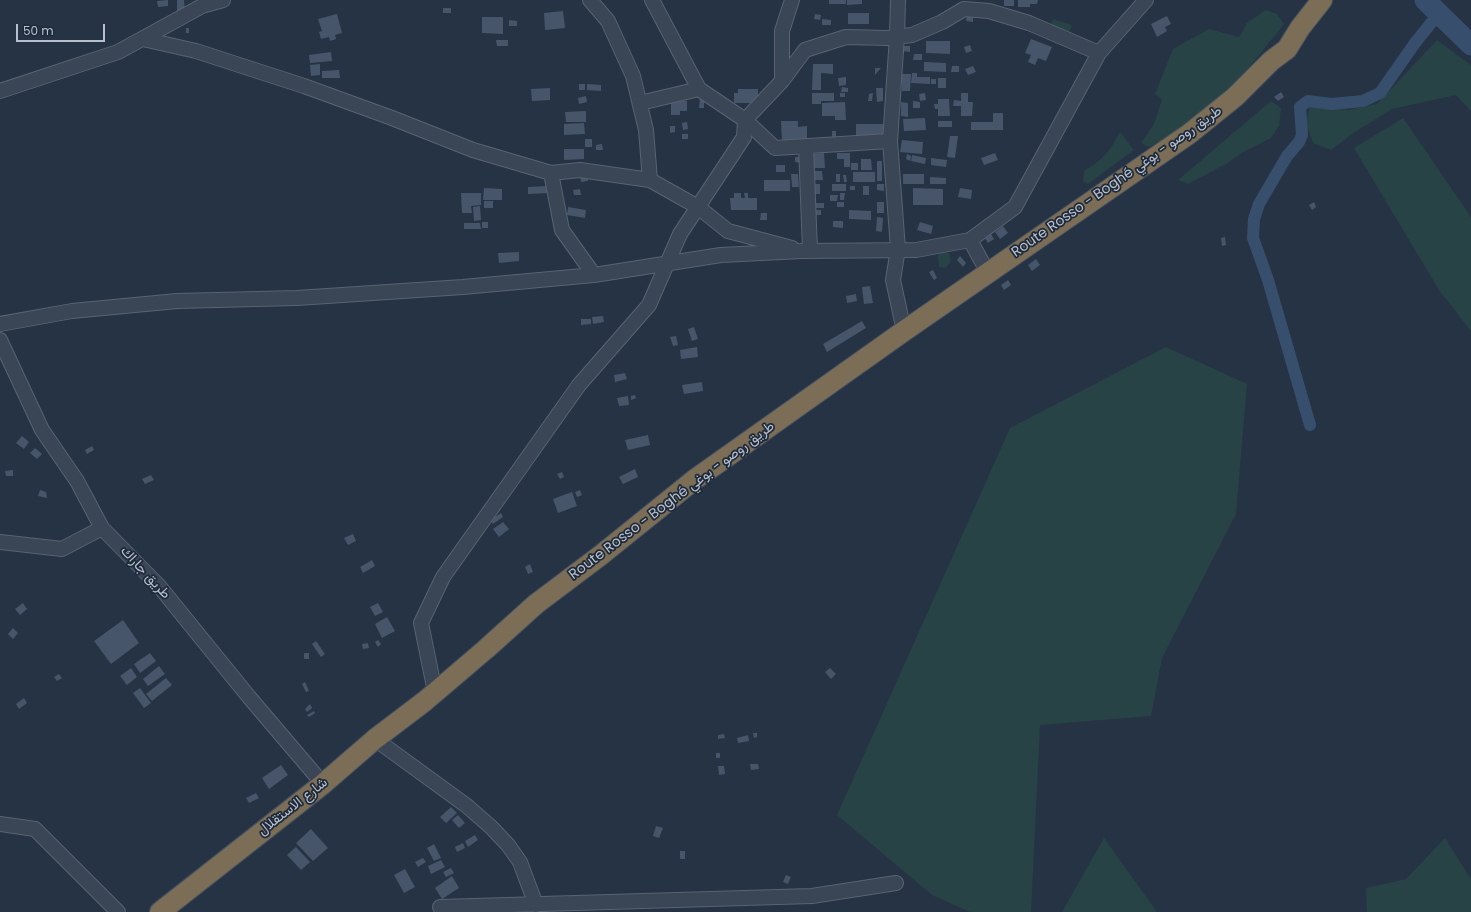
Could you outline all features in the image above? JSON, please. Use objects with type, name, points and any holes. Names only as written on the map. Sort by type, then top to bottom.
[{"type":"highway","name":"Route Rosso - Boghé طريق روصو - بوغي","points":[[430,697],[486,650],[536,604],[601,555],[694,480],[904,331],[1188,134],[1229,101],[1270,61],[1287,49],[1300,28],[1322,0]]},
{"type":"highway","name":"شارع الاستقلال","points":[[160,912],[323,784],[375,739],[430,697]]},
{"type":"street","points":[[0,91],[118,52],[202,6],[223,0]]},
{"type":"street","points":[[590,0],[608,21],[633,76],[646,130],[650,180]]},
{"type":"street","points":[[652,0],[699,90],[745,120],[775,148],[890,141]]},
{"type":"street","points":[[782,81],[782,31],[792,0]]},
{"type":"street","points":[[898,0],[890,141],[898,250],[893,280],[904,331]]},
{"type":"street","points":[[0,324],[72,311],[177,301],[297,298],[463,287],[594,275],[721,255],[806,251],[916,250],[970,240],[1015,207],[1099,53],[1141,3]]},
{"type":"street","points":[[430,697],[422,623],[443,578],[579,386],[649,305],[680,234],[744,137],[745,120],[782,81],[805,50],[846,37],[887,38],[912,35],[942,22],[965,4],[1029,23],[1099,53]]},
{"type":"street","points":[[143,39],[196,51],[297,83],[473,150],[551,173],[580,170],[650,180],[698,207],[728,231],[806,251]]},
{"type":"street","points":[[640,103],[699,90]]},
{"type":"street","points":[[806,146],[806,251]]},
{"type":"street","points":[[551,173],[562,230],[594,275]]},
{"type":"street","points":[[970,240],[988,273]]},
{"type":"street","name":"طريق جاراك","points":[[0,340],[42,430],[77,481],[102,528],[159,586],[249,697],[323,784]]},
{"type":"street","points":[[0,542],[62,549],[102,528]]},
{"type":"street","points":[[375,739],[467,806],[491,827],[508,845],[520,862],[536,905]]},
{"type":"street","points":[[0,824],[35,830],[118,912]]},
{"type":"street","points":[[440,907],[812,896],[896,883]]},
{"type":"green space","points":[[1266,10],[1277,14],[1284,24],[1242,76],[1189,126],[1149,147],[1141,143],[1154,124],[1162,99],[1155,94],[1173,49],[1209,29],[1239,37],[1247,23]]},
{"type":"green space","points":[[1053,19],[1072,25],[1068,36],[1049,29]]},
{"type":"green space","points":[[1437,40],[1471,65],[1471,111],[1456,95],[1392,109],[1352,134],[1331,150],[1313,143],[1306,124],[1310,106],[1348,110],[1377,104]]},
{"type":"green space","points":[[1271,101],[1281,108],[1279,126],[1271,138],[1243,152],[1226,164],[1188,184],[1178,180]]},
{"type":"green space","points":[[1403,118],[1471,217],[1471,331],[1439,290],[1354,148]]},
{"type":"green space","points":[[1120,132],[1134,150],[1088,184],[1083,181],[1084,171],[1105,155]]},
{"type":"green space","points":[[942,251],[949,253],[951,261],[946,268],[939,267],[938,256]]},
{"type":"green space","points":[[1166,347],[1247,384],[1236,514],[1162,658],[1151,716],[1040,725],[1031,912],[970,912],[932,895],[837,815],[1010,428]]},
{"type":"green space","points":[[1104,838],[1157,912],[1062,912]]},
{"type":"green space","points":[[1445,838],[1471,879],[1471,912],[1367,912],[1366,888],[1406,879]]},
{"type":"building","points":[[168,0],[168,6],[158,7],[157,1]]},
{"type":"building","points":[[177,0],[184,0],[185,12],[177,12]]},
{"type":"building","points":[[829,0],[846,0],[846,4],[829,4]]},
{"type":"building","points":[[847,0],[862,0],[862,4],[847,5]]},
{"type":"building","points":[[1004,0],[1014,0],[1014,6],[1004,6]]},
{"type":"building","points":[[1018,0],[1038,0],[1037,4],[1030,4],[1030,7],[1018,7]]},
{"type":"building","points":[[443,8],[451,8],[451,13],[443,13]]},
{"type":"building","points":[[563,11],[565,28],[545,30],[544,13]]},
{"type":"building","points":[[848,13],[869,13],[869,24],[848,24]]},
{"type":"building","points":[[337,14],[342,33],[335,35],[336,39],[330,41],[329,37],[321,39],[319,32],[322,31],[318,19]]},
{"type":"building","points":[[815,14],[821,15],[820,20],[814,19]]},
{"type":"building","points":[[967,15],[973,15],[973,22],[966,21]]},
{"type":"building","points":[[1167,16],[1171,24],[1165,27],[1167,31],[1157,37],[1151,24]]},
{"type":"building","points":[[482,17],[503,17],[503,34],[482,33]]},
{"type":"building","points":[[822,19],[831,20],[831,25],[822,25]]},
{"type":"building","points":[[509,20],[517,21],[517,26],[509,26]]},
{"type":"building","points":[[186,28],[189,28],[189,33],[186,33]]},
{"type":"building","points":[[1031,39],[1052,47],[1046,61],[1038,58],[1035,65],[1028,62],[1031,55],[1025,53]]},
{"type":"building","points":[[496,40],[508,40],[508,46],[497,46]]},
{"type":"building","points":[[926,41],[950,41],[950,54],[926,53]]},
{"type":"building","points":[[970,45],[972,51],[966,53],[964,47]]},
{"type":"building","points":[[904,46],[910,46],[910,52],[903,51]]},
{"type":"building","points":[[331,52],[332,61],[310,63],[309,55]]},
{"type":"building","points":[[914,54],[922,54],[922,60],[913,60]]},
{"type":"building","points":[[924,62],[946,63],[946,72],[924,71]]},
{"type":"building","points":[[320,64],[320,75],[311,76],[310,65]]},
{"type":"building","points":[[813,64],[833,64],[833,74],[821,73],[821,90],[812,90]]},
{"type":"building","points":[[952,66],[959,66],[959,72],[951,72]]},
{"type":"building","points":[[973,66],[976,72],[968,75],[965,69]]},
{"type":"building","points":[[875,68],[881,68],[875,75]]},
{"type":"building","points":[[339,70],[340,78],[322,78],[322,71]]},
{"type":"building","points":[[912,73],[917,73],[917,77],[930,77],[930,84],[911,83]]},
{"type":"building","points":[[902,74],[911,74],[910,91],[902,91]]},
{"type":"building","points":[[846,77],[846,85],[839,86],[838,78]]},
{"type":"building","points":[[938,78],[946,78],[946,88],[938,88]]},
{"type":"building","points":[[931,79],[936,79],[936,84],[931,84]]},
{"type":"building","points":[[579,84],[585,84],[585,90],[579,90]]},
{"type":"building","points":[[587,84],[601,85],[601,91],[587,90]]},
{"type":"building","points":[[842,87],[848,88],[848,92],[841,92]]},
{"type":"building","points":[[550,88],[550,100],[532,101],[531,89]]},
{"type":"building","points":[[876,88],[883,88],[883,101],[877,102]]},
{"type":"building","points":[[738,89],[758,89],[758,103],[734,103],[734,93],[738,93]]},
{"type":"building","points":[[1281,92],[1284,97],[1278,101],[1274,97]]},
{"type":"building","points":[[812,93],[834,93],[834,101],[821,101],[821,104],[812,104]]},
{"type":"building","points":[[840,93],[845,93],[845,97],[840,97]]},
{"type":"building","points":[[873,93],[872,101],[868,101],[869,94]]},
{"type":"building","points":[[925,93],[926,100],[920,101],[919,94]]},
{"type":"building","points":[[961,93],[968,93],[968,102],[973,102],[972,116],[961,116],[961,106],[953,106],[954,100],[961,101]]},
{"type":"building","points":[[586,96],[587,102],[579,104],[578,98]]},
{"type":"building","points":[[700,98],[704,99],[704,108],[699,108]]},
{"type":"building","points":[[938,99],[949,99],[950,116],[938,116],[938,109],[935,109],[934,104],[938,104]]},
{"type":"building","points":[[671,101],[687,101],[687,111],[680,111],[680,115],[671,115]]},
{"type":"building","points":[[913,101],[920,102],[920,108],[913,108]]},
{"type":"building","points":[[845,102],[846,120],[835,120],[835,116],[822,116],[822,103]]},
{"type":"building","points":[[901,102],[908,103],[908,117],[901,116]]},
{"type":"building","points":[[586,111],[586,122],[566,122],[565,112]]},
{"type":"building","points":[[993,113],[1003,113],[1003,130],[971,130],[971,122],[993,122]]},
{"type":"building","points":[[925,118],[926,130],[904,131],[903,119]]},
{"type":"building","points":[[781,121],[798,121],[798,127],[807,126],[807,140],[782,141]]},
{"type":"building","points":[[938,121],[952,121],[952,127],[938,127]]},
{"type":"building","points":[[687,122],[688,129],[683,130],[682,123]]},
{"type":"building","points":[[584,123],[585,134],[564,135],[564,124]]},
{"type":"building","points":[[856,124],[884,124],[884,135],[856,136]]},
{"type":"building","points":[[670,126],[675,126],[675,132],[670,133]]},
{"type":"building","points":[[832,131],[836,131],[836,137],[832,137]]},
{"type":"building","points":[[682,134],[688,134],[688,139],[682,139]]},
{"type":"building","points":[[950,136],[958,136],[955,158],[947,157]]},
{"type":"building","points":[[585,139],[592,139],[592,147],[585,147]]},
{"type":"building","points":[[902,140],[923,142],[922,154],[900,152]]},
{"type":"building","points":[[602,144],[603,150],[596,150],[596,145]]},
{"type":"building","points":[[564,149],[584,149],[584,159],[564,160]]},
{"type":"building","points":[[824,153],[825,168],[814,168],[813,154]]},
{"type":"building","points":[[837,153],[850,153],[850,167],[844,167],[844,159],[837,159]]},
{"type":"building","points":[[995,153],[998,160],[984,165],[981,158]]},
{"type":"building","points":[[907,154],[911,156],[910,161],[906,159]]},
{"type":"building","points":[[912,155],[926,158],[925,164],[911,161]]},
{"type":"building","points":[[795,157],[802,157],[802,163],[795,162]]},
{"type":"building","points":[[931,158],[947,160],[946,167],[931,165]]},
{"type":"building","points":[[861,159],[871,159],[872,170],[861,170]]},
{"type":"building","points":[[877,161],[882,161],[882,181],[877,181]]},
{"type":"building","points":[[851,163],[858,163],[858,170],[851,170]]},
{"type":"building","points":[[776,165],[785,165],[785,172],[776,172]]},
{"type":"building","points":[[815,171],[822,171],[823,180],[815,180]]},
{"type":"building","points":[[853,172],[875,172],[875,182],[853,182]]},
{"type":"building","points":[[791,174],[798,174],[799,187],[792,187]]},
{"type":"building","points":[[836,174],[840,174],[840,182],[836,182]]},
{"type":"building","points":[[903,174],[924,174],[924,184],[903,184]]},
{"type":"building","points":[[588,175],[588,181],[581,182],[580,176]]},
{"type":"building","points":[[843,175],[846,175],[847,182],[844,182]]},
{"type":"building","points":[[930,177],[946,178],[946,184],[930,184]]},
{"type":"building","points":[[764,180],[790,180],[790,191],[764,191]]},
{"type":"building","points":[[815,184],[820,184],[820,194],[815,194]]},
{"type":"building","points":[[832,184],[846,184],[846,191],[832,191]]},
{"type":"building","points":[[877,184],[884,184],[884,191],[877,190]]},
{"type":"building","points":[[548,186],[548,193],[528,194],[528,187]]},
{"type":"building","points":[[850,186],[855,186],[855,190],[850,190]]},
{"type":"building","points":[[863,186],[869,186],[869,195],[863,195]]},
{"type":"building","points":[[484,188],[502,189],[502,200],[483,200]]},
{"type":"building","points":[[913,188],[943,189],[943,205],[913,205]]},
{"type":"building","points":[[960,188],[972,190],[971,199],[958,197]]},
{"type":"building","points":[[580,189],[581,195],[574,195],[573,190]]},
{"type":"building","points":[[461,193],[481,193],[481,205],[471,206],[472,213],[462,213]]},
{"type":"building","points":[[734,193],[741,193],[741,198],[745,198],[744,193],[748,193],[748,198],[757,198],[757,210],[731,210],[730,198],[734,198]]},
{"type":"building","points":[[840,193],[845,193],[844,200],[840,200]]},
{"type":"building","points":[[830,195],[838,195],[837,201],[830,201]]},
{"type":"building","points":[[484,201],[493,201],[493,208],[484,208]]},
{"type":"building","points":[[837,202],[844,202],[844,207],[837,207]]},
{"type":"building","points":[[877,202],[884,202],[884,213],[877,213]]},
{"type":"building","points":[[1314,202],[1316,207],[1312,210],[1309,205]]},
{"type":"building","points":[[816,203],[824,203],[824,208],[816,208]]},
{"type":"building","points":[[480,206],[481,220],[474,221],[473,207]]},
{"type":"building","points":[[568,207],[586,210],[585,218],[567,215]]},
{"type":"building","points":[[816,210],[821,210],[821,215],[816,215]]},
{"type":"building","points":[[849,210],[871,211],[871,220],[849,219]]},
{"type":"building","points":[[761,213],[767,213],[767,220],[760,220]]},
{"type":"building","points":[[877,217],[883,218],[882,232],[876,231]]},
{"type":"building","points":[[833,221],[843,221],[843,228],[833,227]]},
{"type":"building","points":[[482,222],[488,222],[488,228],[482,228]]},
{"type":"building","points":[[920,222],[933,226],[931,234],[917,230]]},
{"type":"building","points":[[464,223],[480,223],[481,229],[464,229]]},
{"type":"building","points":[[1003,226],[1008,233],[1000,239],[995,232]]},
{"type":"building","points":[[991,234],[994,239],[988,243],[985,238]]},
{"type":"building","points":[[1225,237],[1226,245],[1222,246],[1221,238]]},
{"type":"building","points":[[519,252],[519,261],[499,263],[498,253]]},
{"type":"building","points":[[960,256],[966,263],[963,267],[957,260]]},
{"type":"building","points":[[1036,259],[1040,265],[1032,271],[1028,265]]},
{"type":"building","points":[[933,270],[937,278],[934,280],[929,272]]},
{"type":"building","points":[[1008,280],[1011,285],[1004,290],[1001,285]]},
{"type":"building","points":[[870,286],[873,303],[864,304],[862,287]]},
{"type":"building","points":[[856,294],[857,301],[847,303],[846,296]]},
{"type":"building","points":[[603,316],[604,322],[593,324],[592,317]]},
{"type":"building","points":[[581,319],[591,319],[591,324],[581,325]]},
{"type":"building","points":[[862,321],[866,328],[827,352],[823,344]]},
{"type":"building","points":[[694,327],[698,339],[692,341],[688,329]]},
{"type":"building","points":[[676,336],[678,345],[673,346],[670,337]]},
{"type":"building","points":[[697,347],[698,357],[681,359],[680,350]]},
{"type":"building","points":[[625,373],[627,379],[615,382],[614,375]]},
{"type":"building","points":[[702,382],[703,391],[684,394],[682,385]]},
{"type":"building","points":[[635,395],[636,398],[631,400],[631,396]]},
{"type":"building","points":[[628,396],[629,405],[619,406],[617,398]]},
{"type":"building","points":[[648,435],[650,445],[628,450],[625,440]]},
{"type":"building","points":[[22,436],[29,442],[24,449],[16,443]]},
{"type":"building","points":[[92,446],[94,450],[87,454],[85,450]]},
{"type":"building","points":[[35,448],[42,454],[37,459],[30,453]]},
{"type":"building","points":[[635,469],[638,477],[623,484],[619,477]]},
{"type":"building","points":[[13,470],[13,476],[6,476],[5,471]]},
{"type":"building","points":[[562,472],[564,477],[560,479],[557,474]]},
{"type":"building","points":[[151,475],[154,480],[145,484],[142,479]]},
{"type":"building","points":[[40,490],[46,492],[47,498],[38,496]]},
{"type":"building","points":[[580,490],[582,495],[577,497],[575,492]]},
{"type":"building","points":[[572,492],[577,506],[558,513],[553,499]]},
{"type":"building","points":[[501,513],[503,517],[493,524],[490,520]]},
{"type":"building","points":[[503,522],[509,529],[499,537],[493,529]]},
{"type":"building","points":[[353,534],[356,541],[348,545],[344,538]]},
{"type":"building","points":[[372,560],[375,566],[363,573],[360,567]]},
{"type":"building","points":[[530,564],[533,572],[528,574],[525,567]]},
{"type":"building","points":[[23,603],[27,609],[20,615],[15,609]]},
{"type":"building","points":[[378,603],[383,612],[375,616],[370,607]]},
{"type":"building","points":[[387,617],[395,631],[382,638],[375,624]]},
{"type":"building","points":[[123,620],[139,643],[111,664],[94,641]]},
{"type":"building","points":[[13,628],[18,633],[13,639],[8,634]]},
{"type":"building","points":[[378,640],[381,644],[378,647],[375,642]]},
{"type":"building","points":[[316,641],[325,654],[321,657],[312,644]]},
{"type":"building","points":[[368,643],[369,648],[363,649],[362,644]]},
{"type":"building","points":[[150,653],[156,661],[140,673],[134,664]]},
{"type":"building","points":[[304,653],[309,653],[309,659],[304,659]]},
{"type":"building","points":[[159,666],[165,674],[148,686],[143,679]]},
{"type":"building","points":[[131,668],[137,677],[127,685],[120,676]]},
{"type":"building","points":[[830,668],[836,674],[831,679],[825,672]]},
{"type":"building","points":[[59,674],[62,678],[57,681],[54,677]]},
{"type":"building","points":[[166,678],[172,685],[152,701],[146,694]]},
{"type":"building","points":[[305,682],[309,691],[306,692],[302,684]]},
{"type":"building","points":[[140,688],[151,703],[144,708],[133,693]]},
{"type":"building","points":[[24,698],[27,703],[19,709],[16,704]]},
{"type":"building","points":[[310,704],[312,708],[307,712],[305,709]]},
{"type":"building","points":[[314,711],[315,713],[309,717],[307,715]]},
{"type":"building","points":[[753,733],[757,733],[757,737],[754,738]]},
{"type":"building","points":[[724,734],[725,738],[718,739],[718,735]]},
{"type":"building","points":[[748,735],[749,741],[738,743],[737,738]]},
{"type":"building","points":[[716,753],[720,753],[720,758],[716,758]]},
{"type":"building","points":[[750,764],[758,764],[759,769],[751,770]]},
{"type":"building","points":[[281,765],[288,775],[269,789],[262,778]]},
{"type":"building","points":[[718,766],[724,766],[725,774],[719,775]]},
{"type":"building","points":[[256,793],[259,798],[249,803],[246,798]]},
{"type":"building","points":[[451,807],[457,813],[446,823],[440,817]]},
{"type":"building","points":[[458,815],[465,823],[459,828],[452,820]]},
{"type":"building","points":[[656,826],[663,828],[659,838],[653,836]]},
{"type":"building","points":[[311,829],[328,848],[313,861],[296,843]]},
{"type":"building","points":[[475,835],[478,840],[468,847],[465,841]]},
{"type":"building","points":[[463,843],[465,848],[457,852],[455,847]]},
{"type":"building","points":[[434,844],[441,858],[434,861],[427,848]]},
{"type":"building","points":[[296,847],[310,862],[301,870],[287,855]]},
{"type":"building","points":[[680,851],[685,851],[685,859],[680,859]]},
{"type":"building","points":[[423,858],[426,862],[418,867],[415,862]]},
{"type":"building","points":[[441,860],[445,867],[431,874],[428,866]]},
{"type":"building","points":[[451,868],[454,873],[446,877],[443,872]]},
{"type":"building","points":[[405,869],[415,887],[404,893],[394,875]]},
{"type":"building","points":[[786,875],[791,877],[788,884],[783,882]]},
{"type":"building","points":[[452,876],[459,888],[442,899],[435,888]]},
{"type":"waterway","points":[[1425,0],[1471,45]]},
{"type":"waterway","points":[[1310,425],[1268,280],[1253,238],[1254,219],[1259,204],[1287,156],[1299,142],[1302,135],[1300,107],[1308,101],[1332,104],[1363,101],[1380,93],[1415,43],[1439,13]]}]
